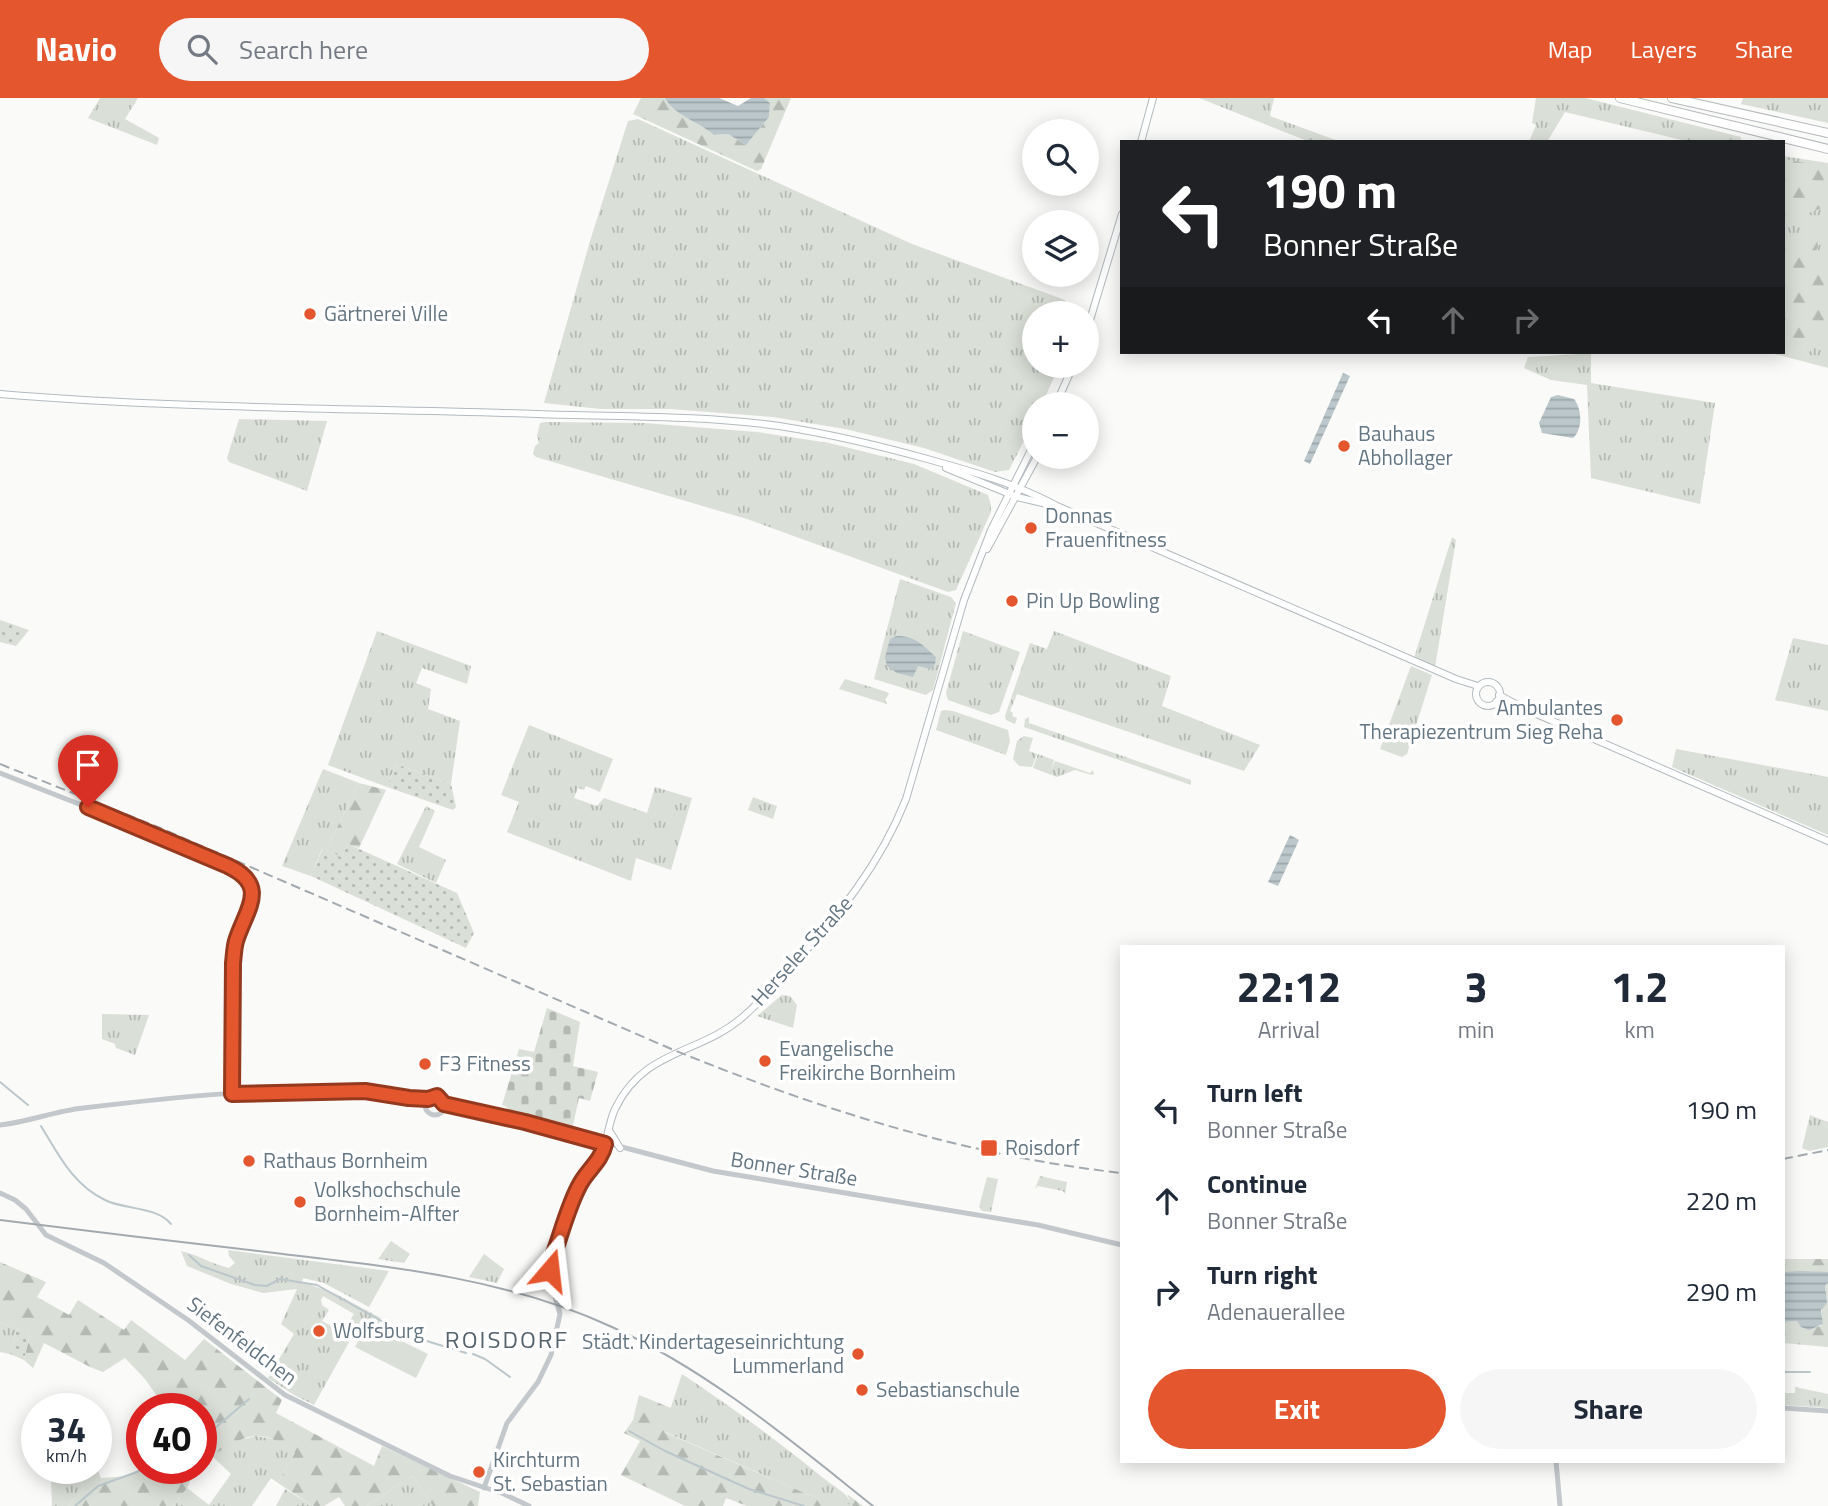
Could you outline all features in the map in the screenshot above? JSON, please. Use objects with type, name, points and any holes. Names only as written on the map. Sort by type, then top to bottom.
[{"type":"highway","points":[[1620,98],[1828,149]]},
{"type":"highway","points":[[1672,98],[1828,133]]},
{"type":"main road","points":[[1142,140],[1153,98]]},
{"type":"main road","points":[[1096,301],[1120,221]]},
{"type":"main road","points":[[0,394],[211,406],[459,410],[722,421],[833,435],[887,447],[1022,488],[1057,506],[1477,689]]},
{"type":"main road","points":[[925,458],[1017,497],[1057,506]]},
{"type":"main road","points":[[977,566],[1022,468]]},
{"type":"main road","points":[[977,566],[1031,469]]},
{"type":"main road","name":"Herseler Straße","points":[[605,1144],[613,1112],[638,1075],[664,1058],[712,1037],[744,1016],[813,943],[849,900],[881,853],[901,811],[936,701],[958,618],[977,566]]},
{"type":"main road","points":[[1483,683],[1492,683],[1497,688],[1498,698],[1488,706],[1482,704],[1476,698],[1477,689],[1483,683]]},
{"type":"main road","points":[[1498,698],[1828,841]]},
{"type":"main road","points":[[609,1128],[620,1148]]},
{"type":"street","points":[[0,773],[151,832],[247,877],[253,891],[252,900],[235,943],[233,963],[232,1094]]},
{"type":"street","points":[[0,1125],[62,1111],[138,1101],[232,1094],[365,1091],[409,1098],[428,1099],[437,1096],[444,1106],[441,1113],[433,1115],[409,1098]]},
{"type":"street","points":[[425,1107],[428,1099]]},
{"type":"street","name":"Bonner Straße","points":[[444,1106],[525,1122],[713,1171],[1038,1225],[1120,1245]]},
{"type":"street","points":[[484,1488],[507,1423],[538,1382],[551,1355],[560,1314],[551,1282],[552,1259],[577,1189],[586,1174],[600,1160],[605,1144]]},
{"type":"street","name":"Siefenfeldchen","points":[[0,1193],[26,1209],[46,1235],[104,1263],[188,1320],[285,1395],[450,1476],[530,1506]]},
{"type":"street","points":[[1785,1408],[1828,1412]]},
{"type":"street","points":[[1556,1463],[1560,1506]]},
{"type":"green space","points":[[100,98],[138,98],[125,119],[159,138],[157,145],[88,118]]},
{"type":"green space","points":[[641,98],[665,98],[681,114],[714,135],[728,134],[746,145],[769,117],[770,103],[764,98],[791,98],[761,169],[757,171],[633,114]]},
{"type":"green space","points":[[1199,98],[1274,98],[1270,116],[1336,140],[1305,140]]},
{"type":"green space","points":[[1536,98],[1585,98],[1741,137],[1741,140],[1682,140],[1565,112],[1548,140],[1530,140],[1536,125],[1532,123]]},
{"type":"green space","points":[[1743,98],[1828,98],[1828,123],[1741,104]]},
{"type":"green space","points":[[638,119],[912,244],[1022,284],[1022,287],[1029,287],[1065,300],[1022,301],[1022,378],[1054,378],[1047,392],[1022,392],[1022,445],[1009,470],[995,472],[924,448],[845,429],[773,417],[670,409],[601,409],[544,403],[590,241],[628,121]]},
{"type":"green space","points":[[1785,156],[1828,163],[1828,368],[1776,354],[1785,354]]},
{"type":"green space","points":[[1785,159],[1828,167],[1828,206],[1785,224]]},
{"type":"green space","points":[[1812,239],[1817,240],[1818,247],[1811,258],[1822,258],[1828,263],[1828,327],[1807,340],[1806,345],[1811,350],[1804,358],[1785,353],[1785,246],[1799,249]]},
{"type":"green space","points":[[1591,354],[1591,383],[1715,403],[1700,504],[1591,478],[1587,385],[1551,380],[1524,368],[1528,357]]},
{"type":"green space","points":[[239,419],[327,421],[307,491],[229,462],[227,458]]},
{"type":"green space","points":[[540,423],[644,423],[757,432],[829,443],[914,464],[988,495],[991,512],[956,590],[948,592],[747,519],[536,457],[533,454],[539,443],[537,436]]},
{"type":"green space","points":[[1452,537],[1456,540],[1435,667],[1414,658]]},
{"type":"green space","points":[[900,579],[951,597],[956,603],[933,690],[926,695],[874,679]]},
{"type":"green space","points":[[0,620],[29,630],[16,646],[0,642]]},
{"type":"green space","points":[[377,631],[471,666],[467,684],[422,668],[416,683],[431,689],[428,709],[460,721],[451,784],[396,764],[387,787],[328,765]]},
{"type":"green space","points":[[963,631],[1020,652],[999,712],[991,715],[948,700],[946,693]]},
{"type":"green space","points":[[1054,631],[1171,676],[1162,706],[1260,745],[1244,771],[1017,694],[1010,711],[1012,716],[1017,718],[1015,724],[1006,720],[1005,716],[1030,643],[1047,649]]},
{"type":"green space","points":[[1793,638],[1828,645],[1828,711],[1775,700]]},
{"type":"green space","points":[[1411,666],[1432,675],[1407,754],[1402,757],[1380,749]]},
{"type":"green space","points":[[845,679],[887,692],[887,704],[839,689]]},
{"type":"green space","points":[[941,711],[1008,730],[1010,741],[1006,755],[936,730]]},
{"type":"green space","points":[[1029,717],[1029,723],[1191,780],[1191,785],[1024,727],[1025,719]]},
{"type":"green space","points":[[529,725],[613,759],[600,792],[586,786],[584,790],[578,788],[574,798],[597,806],[604,798],[647,813],[655,787],[692,798],[671,870],[636,858],[631,881],[507,832],[519,802],[501,795]]},
{"type":"green space","points":[[1024,736],[1033,738],[1029,751],[1037,754],[1032,767],[1019,766],[1013,759],[1017,741]]},
{"type":"green space","points":[[1676,749],[1828,777],[1828,835],[1672,767]]},
{"type":"green space","points":[[1038,754],[1054,760],[1051,770],[1055,761],[1090,773],[1093,770],[1094,774],[1075,770],[1057,777],[1033,768]]},
{"type":"green space","points":[[396,764],[451,784],[456,807],[453,810],[387,787]]},
{"type":"green space","points":[[323,769],[359,783],[326,850],[322,849],[311,876],[282,866]]},
{"type":"green space","points":[[359,783],[386,790],[359,848],[348,844],[341,857],[326,850]]},
{"type":"green space","points":[[753,797],[777,806],[773,819],[748,810]]},
{"type":"green space","points":[[426,806],[435,811],[419,847],[446,860],[436,883],[397,864]]},
{"type":"green space","points":[[348,844],[457,893],[474,933],[466,948],[311,876],[323,848],[341,857]]},
{"type":"green space","points":[[782,995],[790,996],[797,1005],[793,1028],[757,1016]]},
{"type":"green space","points":[[547,1008],[580,1022],[573,1066],[598,1072],[590,1101],[579,1098],[572,1130],[506,1111],[507,1107],[502,1105],[519,1049],[534,1052]]},
{"type":"green space","points":[[102,1014],[149,1015],[135,1055],[102,1039]]},
{"type":"green space","points":[[1810,1115],[1828,1122],[1828,1147],[1809,1151],[1802,1148]]},
{"type":"green space","points":[[1040,1176],[1067,1182],[1065,1194],[1063,1191],[1038,1186],[1035,1189]]},
{"type":"green space","points":[[987,1177],[998,1179],[991,1212],[982,1211],[979,1207]]},
{"type":"green space","points":[[391,1241],[410,1254],[404,1263],[378,1259]]},
{"type":"green space","points":[[228,1250],[389,1271],[369,1307],[324,1283],[303,1278],[302,1282],[334,1293],[381,1318],[378,1326],[362,1319],[314,1405],[268,1378],[294,1334],[281,1324],[297,1289],[263,1293],[231,1284],[187,1266],[181,1251],[229,1268],[235,1263]],"holes":[[[323,1296],[354,1314],[344,1330],[339,1327],[337,1329],[322,1321],[329,1310],[322,1305],[321,1300]]]},
{"type":"green space","points":[[484,1254],[504,1269],[497,1283],[469,1277]]},
{"type":"green space","points":[[1785,1259],[1828,1259],[1828,1272],[1785,1272]]},
{"type":"green space","points":[[0,1262],[46,1282],[37,1297],[69,1315],[78,1300],[124,1330],[131,1320],[185,1360],[204,1339],[282,1400],[276,1413],[374,1466],[382,1446],[480,1492],[478,1506],[433,1506],[412,1476],[367,1506],[345,1506],[339,1497],[324,1506],[313,1506],[278,1483],[295,1453],[281,1443],[257,1436],[237,1442],[217,1453],[217,1393],[155,1393],[125,1358],[103,1372],[44,1343],[33,1368],[24,1360],[30,1333],[0,1322]]},
{"type":"green space","points":[[1828,1283],[1828,1347],[1785,1343],[1785,1322],[1797,1321],[1806,1329],[1821,1326],[1822,1307],[1827,1303],[1825,1284]]},
{"type":"green space","points":[[0,1322],[17,1328],[10,1354],[0,1352]]},
{"type":"green space","points":[[367,1324],[428,1354],[416,1378],[355,1347]]},
{"type":"green space","points":[[17,1328],[30,1333],[24,1360],[10,1354]]},
{"type":"green space","points":[[682,1374],[788,1450],[843,1493],[853,1506],[809,1495],[663,1431]]},
{"type":"green space","points":[[1795,1387],[1828,1394],[1828,1408],[1785,1405],[1785,1393],[1795,1393]]},
{"type":"green space","points":[[639,1395],[671,1408],[664,1432],[809,1495],[852,1505],[847,1494],[863,1506],[747,1506],[726,1498],[723,1506],[685,1506],[621,1475],[640,1441],[624,1433],[633,1420]]},
{"type":"green space","points":[[256,1436],[279,1440],[295,1453],[278,1483],[271,1478],[252,1506],[173,1506],[187,1488],[209,1505],[231,1474],[217,1461],[217,1452],[232,1442]]},
{"type":"green space","points":[[126,1476],[126,1484],[189,1484],[173,1506],[68,1506],[84,1489],[82,1484],[112,1484],[112,1477]]},
{"type":"green space","points":[[412,1476],[433,1506],[367,1506]]},
{"type":"green space","points":[[51,1484],[82,1484],[84,1489],[68,1506],[52,1506]]},
{"type":"green space","points":[[285,1489],[313,1506],[276,1506]]},
{"type":"shaded area","points":[[665,98],[719,98],[738,106],[751,98],[764,98],[770,103],[769,117],[746,145],[728,134],[714,135],[681,114]]},
{"type":"shaded area","points":[[1343,373],[1350,376],[1310,464],[1304,461]]},
{"type":"shaded area","points":[[1558,395],[1574,399],[1579,408],[1580,424],[1573,438],[1542,433],[1539,423],[1551,397]]},
{"type":"shaded area","points":[[896,636],[913,639],[936,657],[931,669],[918,666],[913,677],[897,673],[887,666],[885,657],[890,639]]},
{"type":"shaded area","points":[[1290,835],[1299,840],[1278,886],[1268,882]]},
{"type":"shaded area","points":[[1785,1272],[1828,1272],[1828,1283],[1825,1285],[1827,1303],[1821,1310],[1823,1324],[1809,1330],[1801,1327],[1797,1321],[1785,1322]]},
{"type":"waterway","points":[[0,1082],[28,1105]]},
{"type":"waterway","points":[[41,1126],[67,1168],[94,1194],[113,1203],[157,1214],[171,1224]]},
{"type":"waterway","points":[[189,1255],[201,1266],[255,1285],[267,1286],[280,1279],[317,1285],[392,1327],[466,1353]]},
{"type":"waterway","points":[[473,1354],[510,1377]]},
{"type":"waterway","points":[[1785,1372],[1810,1372]]},
{"type":"waterway","points":[[217,1426],[249,1399]]},
{"type":"waterway","points":[[629,1431],[665,1451],[749,1489],[804,1506]]},
{"type":"waterway","points":[[75,1506],[98,1486],[126,1476]]},
{"type":"tram line","points":[[0,1220],[409,1270],[533,1297],[612,1327],[682,1364],[748,1408],[873,1506]]},
{"type":"railway","points":[[0,764],[158,827],[724,1070],[835,1109],[948,1142],[1006,1155],[1120,1173]]},
{"type":"railway","points":[[1785,1159],[1828,1150]]},
{"type":"place","name":"Gärtnerei Ville","points":[[310,314]]},
{"type":"place","name":"Bauhaus Abhollager","points":[[1344,446]]},
{"type":"place","name":"Donnas Frauenfitness","points":[[1031,528]]},
{"type":"place","name":"Pin Up Bowling","points":[[1012,601]]},
{"type":"place","name":"Ambulantes Therapiezentrum Sieg Reha","points":[[1617,720]]},
{"type":"place","name":"Evangelische Freikirche Bornheim","points":[[765,1061]]},
{"type":"place","name":"F3 Fitness","points":[[425,1064]]},
{"type":"place","name":"Roisdorf","points":[[989,1148]]},
{"type":"place","name":"Rathaus Bornheim","points":[[249,1161]]},
{"type":"place","name":"Volkshochschule Bornheim-Alfter","points":[[300,1202]]},
{"type":"place","name":"Wolfsburg","points":[[319,1331]]},
{"type":"place","name":"Städt. Kindertageseinrichtung Lummerland","points":[[858,1354]]},
{"type":"place","name":"Sebastianschule","points":[[862,1390]]},
{"type":"place","name":"Kirchturm St. Sebastian","points":[[479,1472]]},
{"type":"district","name":"ROISDORF","points":[[507,1340]]},
{"type":"route","points":[[88,807],[158,835],[247,877],[253,891],[252,900],[235,943],[233,963],[232,1094],[365,1091],[409,1098],[428,1099],[437,1096],[444,1104],[605,1144],[600,1160],[586,1174],[577,1189],[550,1270]]}]
